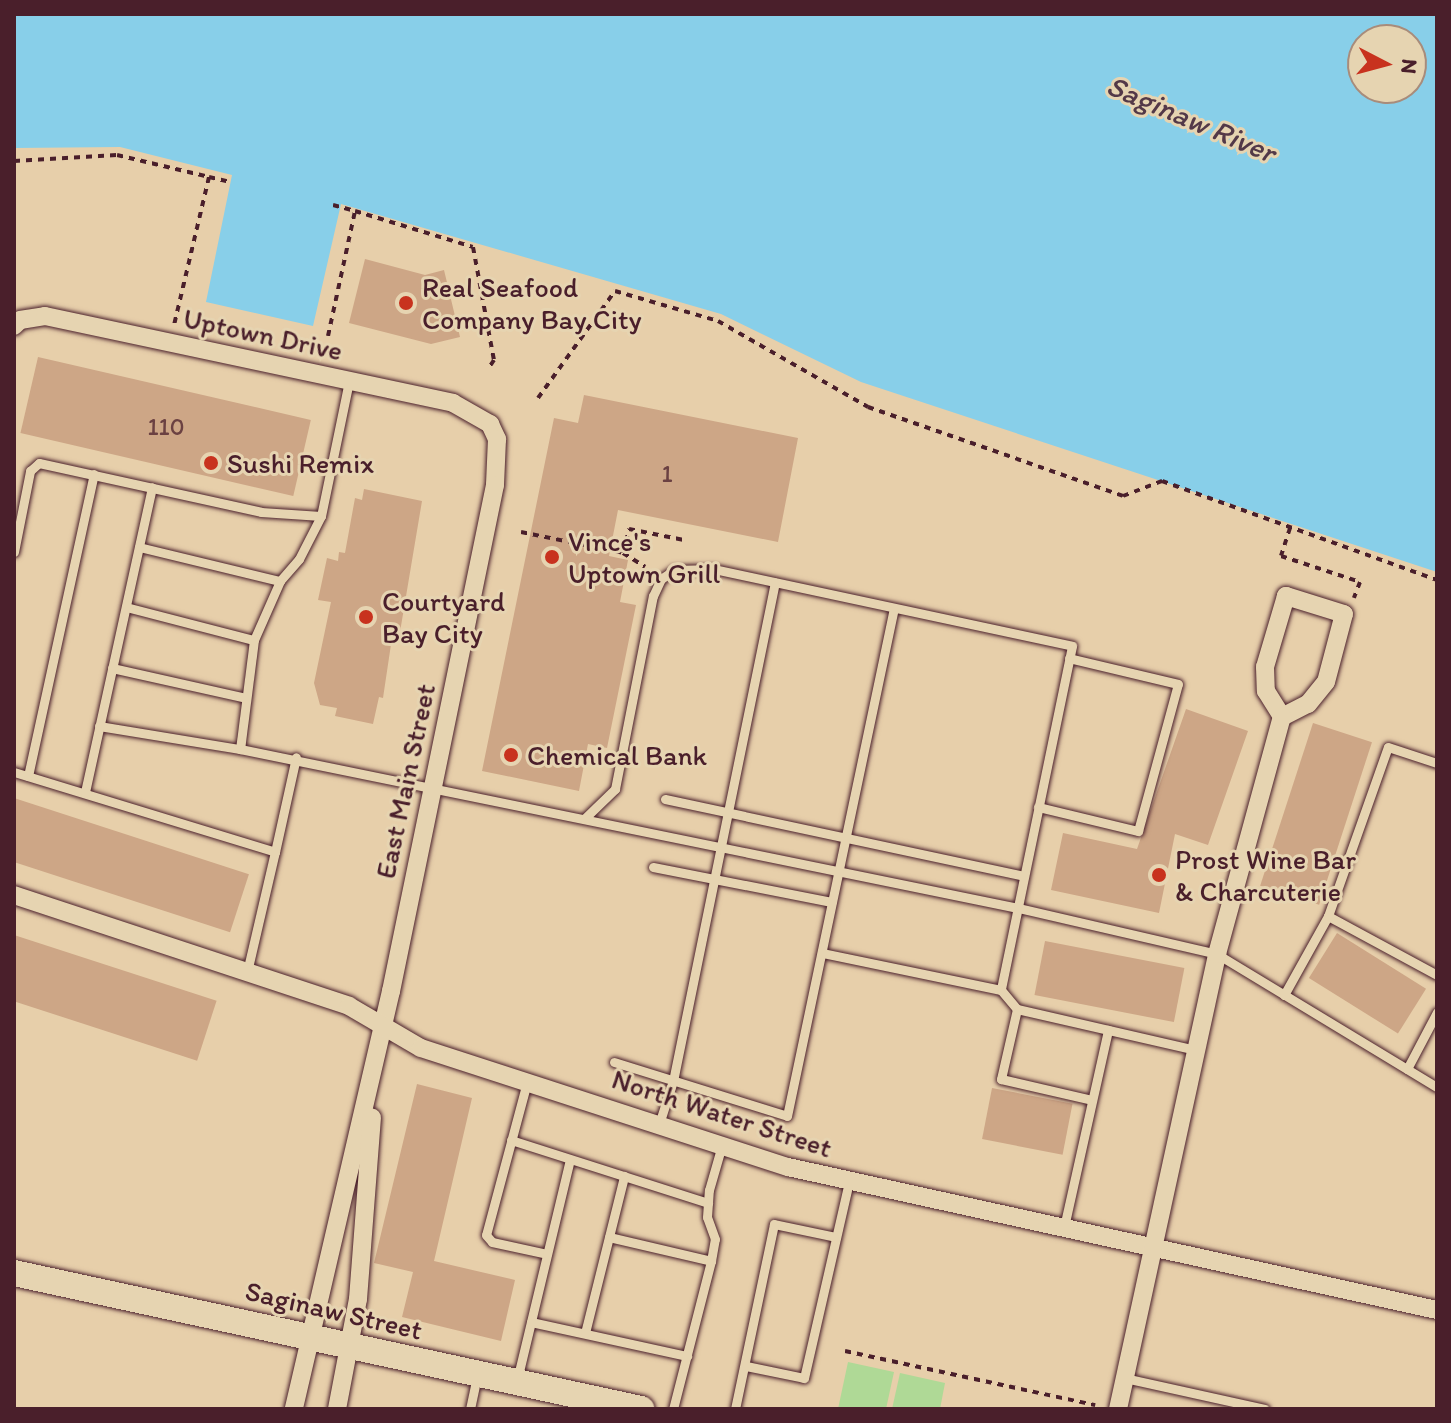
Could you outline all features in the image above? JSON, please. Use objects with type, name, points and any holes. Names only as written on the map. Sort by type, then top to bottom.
[{"type":"street","name":"Uptown Drive","points":[[17,323],[45,316],[453,403],[490,424]]},
{"type":"street","name":"East Main Street","points":[[294,1409],[377,1057],[500,454],[490,424]]},
{"type":"street","points":[[1118,1409],[1217,954],[1282,717],[1266,691],[1265,667],[1286,596],[1344,614],[1326,682],[1308,704],[1282,717]]},
{"type":"street","name":"North Water Street","points":[[14,895],[349,1006],[421,1048],[527,1079],[722,1145],[849,1181],[1437,1310]]},
{"type":"street","name":"East Main Street","points":[[337,1409],[351,1345],[377,1057]]},
{"type":"street","name":"Saginaw Street","points":[[14,1273],[641,1409]]},
{"type":"lane","points":[[240,749],[254,640],[280,581],[299,559],[321,516],[349,381]]},
{"type":"lane","points":[[14,552],[30,471],[39,463],[261,512],[321,516]]},
{"type":"lane","points":[[28,776],[94,474]]},
{"type":"lane","points":[[85,792],[152,487]]},
{"type":"lane","points":[[139,547],[280,581]]},
{"type":"lane","points":[[585,818],[615,789],[653,596],[661,579],[692,567],[1072,646],[1001,990]]},
{"type":"lane","points":[[659,1124],[673,1081],[775,582]]},
{"type":"lane","points":[[126,607],[254,640]]},
{"type":"lane","points":[[614,1062],[787,1116],[894,608]]},
{"type":"lane","points":[[1038,807],[1138,831],[1178,684],[1069,658]]},
{"type":"lane","points":[[112,668],[246,698]]},
{"type":"lane","points":[[99,726],[296,757],[1018,908],[1217,954],[1437,1087]]},
{"type":"lane","points":[[1284,995],[1328,916],[1388,747],[1437,763]]},
{"type":"lane","points":[[247,972],[296,757]]},
{"type":"lane","points":[[14,772],[275,852]]},
{"type":"lane","points":[[665,799],[1024,876]]},
{"type":"lane","points":[[653,867],[832,902]]},
{"type":"lane","points":[[1328,916],[1437,975]]},
{"type":"lane","points":[[822,953],[1001,990],[1017,1009],[1196,1050]]},
{"type":"lane","points":[[1017,1009],[1001,1079],[1092,1100]]},
{"type":"lane","points":[[1407,1069],[1437,1012]]},
{"type":"lane","points":[[1064,1227],[1108,1030]]},
{"type":"lane","points":[[527,1079],[486,1235],[492,1242],[547,1254]]},
{"type":"lane","points":[[511,1140],[708,1203]]},
{"type":"lane","points":[[673,1409],[711,1261],[715,1239],[708,1203],[722,1145]]},
{"type":"lane","points":[[516,1383],[570,1159]]},
{"type":"lane","points":[[585,1333],[624,1176]]},
{"type":"lane","points":[[746,1366],[804,1378],[849,1181]]},
{"type":"lane","points":[[735,1409],[774,1224],[836,1237]]},
{"type":"lane","points":[[609,1237],[711,1261]]},
{"type":"lane","points":[[531,1322],[687,1356]]},
{"type":"lane","points":[[470,1409],[477,1375]]},
{"type":"lane","points":[[1125,1378],[1265,1409]]},
{"type":"path","points":[[14,161],[117,155],[230,182]]},
{"type":"path","points":[[179,305],[209,177]]},
{"type":"path","points":[[333,205],[473,247],[494,360],[488,369]]},
{"type":"path","points":[[328,336],[355,211]]},
{"type":"path","points":[[538,398],[615,291],[718,321],[868,407],[1123,496],[1162,481],[1437,580]]},
{"type":"path","points":[[1290,528],[1281,556],[1360,582],[1344,614]]},
{"type":"path","points":[[623,553],[629,529],[684,540]]},
{"type":"path","points":[[521,532],[623,553],[645,567]]},
{"type":"path","points":[[845,1351],[1095,1405]]},
{"type":"green space","points":[[848,1362],[894,1372],[886,1409],[838,1409]]},
{"type":"green space","points":[[900,1373],[945,1383],[940,1409],[892,1409]]},
{"type":"water","name":"Saginaw River","points":[[14,14],[1437,14],[1437,572],[861,382],[721,314],[341,204],[313,326],[206,302],[232,175],[120,147],[14,148]]},
{"type":"building","points":[[365,259],[425,275],[444,270],[460,337],[431,344],[349,323]]},
{"type":"building","points":[[38,357],[311,420],[293,496],[20,433]]},
{"type":"building","points":[[584,395],[798,438],[778,542],[618,510],[609,556],[628,560],[620,602],[636,605],[607,748],[588,744],[579,791],[482,771],[554,418],[578,423]]},
{"type":"building","name":"Courtyard Bay City","points":[[364,489],[422,501],[400,632],[393,631],[383,698],[379,697],[373,724],[335,716],[337,708],[320,705],[314,683],[331,602],[318,600],[327,558],[338,561],[339,552],[345,553],[355,498],[362,500]]},
{"type":"building","points":[[1186,709],[1248,731],[1208,845],[1175,834],[1159,913],[1051,890],[1063,833],[1137,849]]},
{"type":"building","points":[[1313,723],[1372,742],[1319,905],[1260,886]]},
{"type":"building","points":[[14,798],[249,874],[230,932],[14,862]]},
{"type":"building","points":[[1337,933],[1426,989],[1398,1034],[1309,978]]},
{"type":"building","points":[[14,935],[217,1001],[197,1061],[14,1001]]},
{"type":"building","points":[[1045,941],[1184,968],[1174,1022],[1035,995]]},
{"type":"building","points":[[417,1084],[472,1098],[434,1261],[515,1280],[501,1341],[402,1317],[413,1272],[374,1263]]},
{"type":"building","points":[[992,1088],[1072,1104],[1063,1155],[982,1139]]},
{"type":"place","name":"Real Seafood Company Bay City","points":[[406,303]]},
{"type":"place","name":"Sushi Remix","points":[[211,463]]},
{"type":"place","name":"Vince's Uptown Grill","points":[[552,557]]},
{"type":"place","name":"Courtyard Bay City","points":[[366,617]]},
{"type":"place","name":"Chemical Bank","points":[[511,755]]},
{"type":"place","name":"Prost Wine Bar & Charcuterie","points":[[1159,875]]}]
